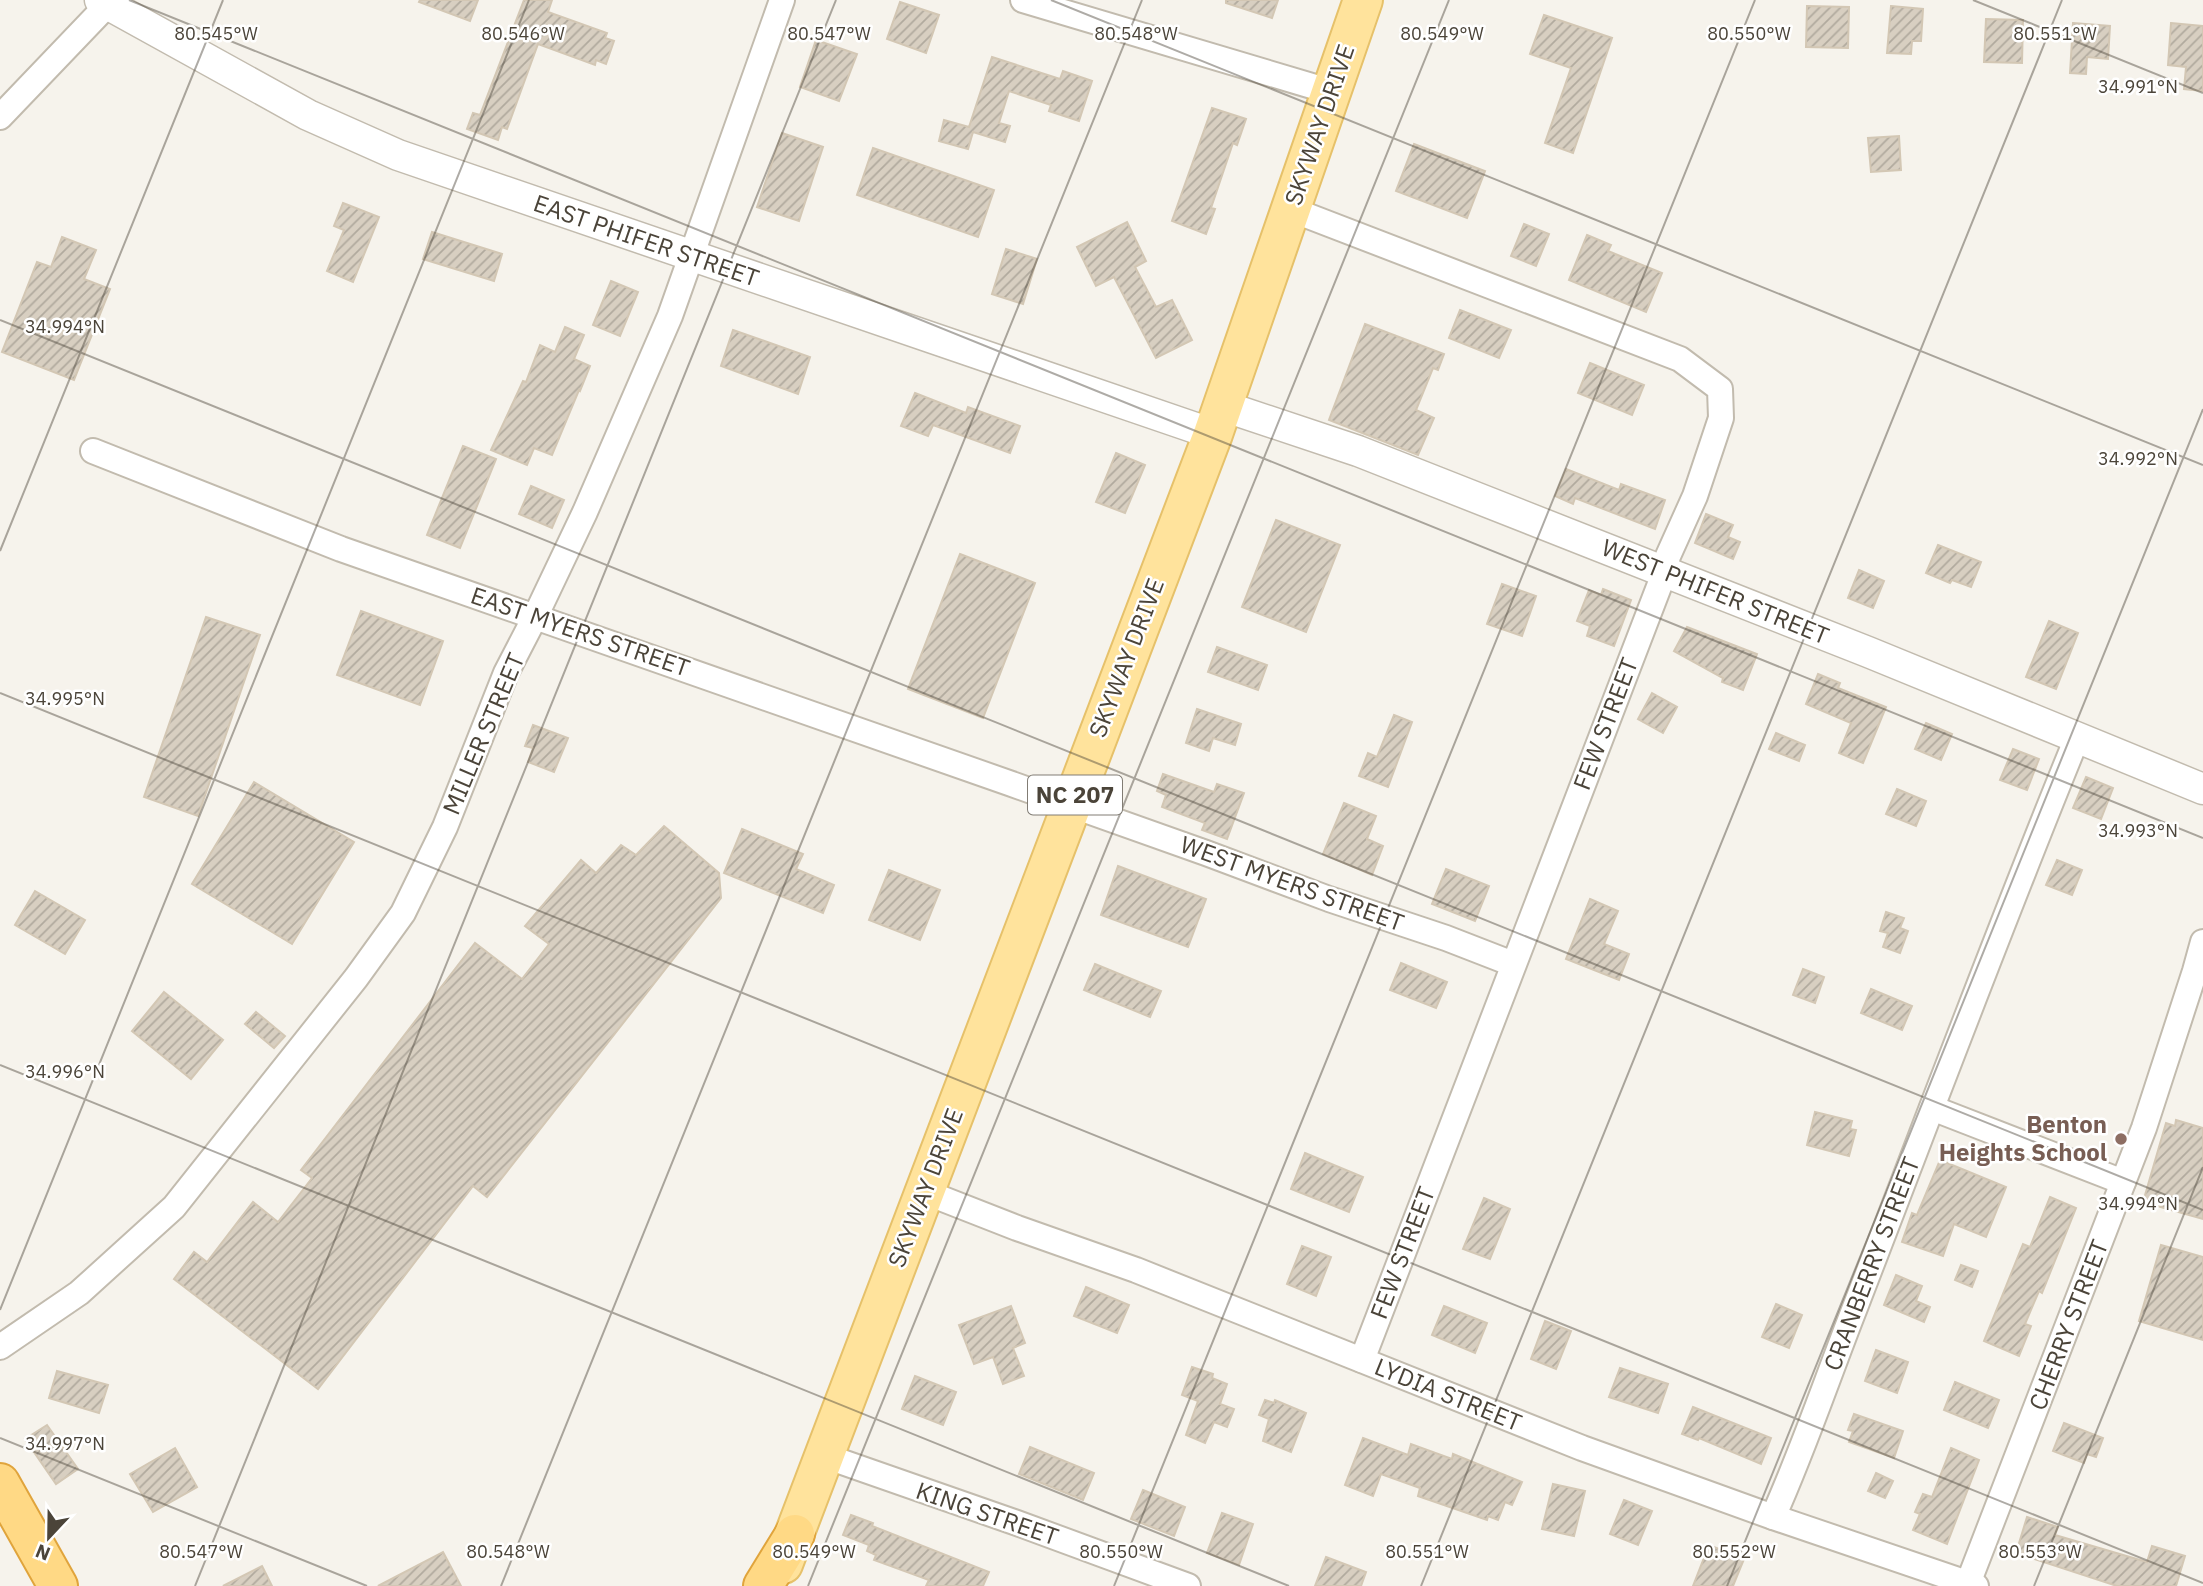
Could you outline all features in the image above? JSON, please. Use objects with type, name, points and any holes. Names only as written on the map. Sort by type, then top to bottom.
[{"type":"highway","points":[[0,1483],[58,1586]]},
{"type":"highway","points":[[763,1586],[795,1534]]},
{"type":"main road","name":"SKYWAY DRIVE","points":[[775,1586],[1218,420],[1363,0]]},
{"type":"street","name":"MILLER STREET","points":[[0,1347],[79,1293],[174,1207],[356,978],[403,913],[439,839],[506,673],[585,512],[670,316],[782,0]]},
{"type":"street","name":"EAST PHIFER STREET","points":[[107,1],[259,89],[356,137],[435,169],[692,256],[1218,420]]},
{"type":"street","points":[[0,117],[107,1]]},
{"type":"street","points":[[1028,1],[1332,92]]},
{"type":"street","name":"FEW STREET","points":[[1290,209],[1680,359],[1720,389],[1721,418],[1695,496],[1668,556],[1665,571],[1362,1360]]},
{"type":"street","name":"WEST PHIFER STREET","points":[[1218,420],[1358,450],[2203,789]]},
{"type":"street","name":"EAST MYERS STREET","points":[[93,451],[341,548],[1071,805]]},
{"type":"street","name":"CRANBERRY STREET","points":[[1773,1517],[1790,1480],[1933,1108],[1969,1006],[2077,738]]},
{"type":"street","name":"WEST MYERS STREET","points":[[1071,805],[1513,964]]},
{"type":"street","name":"CHERRY STREET","points":[[1970,1585],[2146,1119],[2203,942]]},
{"type":"street","points":[[1933,1108],[2123,1182]]},
{"type":"street","name":"LYDIA STREET","points":[[925,1192],[1136,1270],[1582,1448],[1970,1585]]},
{"type":"street","name":"KING STREET","points":[[825,1457],[1017,1522],[1188,1586]]},
{"type":"building","points":[[478,0],[470,21],[419,2]]},
{"type":"building","points":[[524,0],[552,0],[548,12],[607,33],[605,38],[614,41],[606,64],[596,60],[595,65],[538,44],[507,129],[502,127],[498,140],[467,129],[473,113],[480,115]]},
{"type":"building","points":[[1226,0],[1278,0],[1272,18],[1226,3]]},
{"type":"building","points":[[900,2],[939,15],[926,53],[887,39]]},
{"type":"building","points":[[1807,6],[1849,7],[1848,48],[1806,47]]},
{"type":"building","points":[[1891,6],[1923,9],[1921,41],[1912,41],[1911,54],[1887,53]]},
{"type":"building","points":[[1544,15],[1612,38],[1573,153],[1545,143],[1571,68],[1530,54]]},
{"type":"building","points":[[1986,19],[2023,20],[2022,63],[1984,62]]},
{"type":"building","points":[[2073,23],[2110,26],[2108,59],[2087,57],[2086,74],[2070,73]]},
{"type":"building","points":[[2171,23],[2203,26],[2203,91],[2184,89],[2186,67],[2168,65]]},
{"type":"building","points":[[816,40],[857,54],[839,101],[800,87]]},
{"type":"building","points":[[992,57],[1060,79],[1063,71],[1092,81],[1079,121],[1049,111],[1051,105],[1009,91],[999,123],[1010,126],[1005,142],[973,132],[968,149],[939,141],[944,120],[969,127]]},
{"type":"building","points":[[1212,108],[1246,119],[1237,145],[1233,143],[1211,208],[1215,209],[1206,234],[1172,221]]},
{"type":"building","points":[[782,133],[823,147],[799,221],[757,207]]},
{"type":"building","points":[[1899,136],[1901,170],[1871,172],[1868,138]]},
{"type":"building","points":[[1414,144],[1485,171],[1467,218],[1396,191]]},
{"type":"building","points":[[873,148],[994,190],[978,237],[857,195]]},
{"type":"building","points":[[343,203],[379,217],[353,282],[327,271],[344,230],[334,226]]},
{"type":"building","points":[[1127,222],[1146,261],[1135,267],[1156,307],[1172,300],[1192,340],[1156,358],[1114,277],[1096,286],[1077,247]]},
{"type":"building","points":[[1524,224],[1549,234],[1536,266],[1511,256]]},
{"type":"building","points":[[432,232],[502,254],[494,281],[423,259]]},
{"type":"building","points":[[1587,235],[1611,245],[1608,251],[1662,273],[1646,312],[1569,280]]},
{"type":"building","points":[[62,237],[96,250],[84,279],[110,289],[74,380],[2,352],[37,262],[51,267]]},
{"type":"building","points":[[1006,249],[1037,259],[1023,304],[992,294]]},
{"type":"building","points":[[611,281],[638,292],[620,336],[593,325]]},
{"type":"building","points":[[1460,310],[1511,330],[1499,358],[1449,338]]},
{"type":"building","points":[[1365,324],[1444,354],[1438,370],[1433,368],[1416,410],[1434,418],[1418,455],[1329,420]]},
{"type":"building","points":[[565,327],[584,335],[574,359],[590,366],[552,455],[534,448],[527,465],[491,450],[523,381],[526,382],[540,345],[555,352]]},
{"type":"building","points":[[733,330],[810,357],[798,394],[721,366]]},
{"type":"building","points":[[1590,363],[1644,385],[1632,415],[1578,393]]},
{"type":"building","points":[[915,393],[966,413],[968,407],[1020,426],[1010,453],[933,425],[928,436],[901,426]]},
{"type":"building","points":[[463,446],[496,459],[460,548],[427,535]]},
{"type":"building","points":[[1116,453],[1145,465],[1125,513],[1096,502]]},
{"type":"building","points":[[1566,469],[1619,490],[1621,484],[1665,500],[1655,529],[1575,498],[1573,504],[1555,496]]},
{"type":"building","points":[[531,486],[564,500],[552,528],[519,514]]},
{"type":"building","points":[[1706,514],[1733,525],[1728,537],[1740,542],[1733,559],[1695,543]]},
{"type":"building","points":[[1276,520],[1340,545],[1306,632],[1242,607]]},
{"type":"building","points":[[1938,545],[1981,562],[1971,587],[1952,580],[1950,583],[1926,573]]},
{"type":"building","points":[[960,554],[1035,583],[983,718],[908,689]]},
{"type":"building","points":[[1859,570],[1884,581],[1873,608],[1848,598]]},
{"type":"building","points":[[1502,584],[1536,596],[1522,636],[1487,624]]},
{"type":"building","points":[[1603,589],[1631,600],[1614,646],[1587,636],[1590,626],[1577,621],[1589,590],[1601,595]]},
{"type":"building","points":[[361,611],[443,641],[420,705],[337,675]]},
{"type":"building","points":[[206,617],[260,635],[198,816],[144,797]]},
{"type":"building","points":[[2049,621],[2078,633],[2056,689],[2026,677]]},
{"type":"building","points":[[1687,627],[1757,654],[1743,690],[1722,682],[1723,678],[1674,651]]},
{"type":"building","points":[[1217,647],[1267,665],[1258,690],[1208,672]]},
{"type":"building","points":[[1818,674],[1840,683],[1838,688],[1886,707],[1863,763],[1839,753],[1851,723],[1806,704]]},
{"type":"building","points":[[1652,693],[1677,707],[1663,733],[1638,719]]},
{"type":"building","points":[[1197,709],[1241,724],[1235,745],[1213,738],[1209,751],[1186,743]]},
{"type":"building","points":[[1394,715],[1412,722],[1388,787],[1359,776],[1368,753],[1377,757]]},
{"type":"building","points":[[1926,723],[1952,734],[1941,760],[1915,749]]},
{"type":"building","points":[[533,725],[568,738],[554,772],[528,762],[533,748],[525,746]]},
{"type":"building","points":[[1776,733],[1805,745],[1799,761],[1769,749]]},
{"type":"building","points":[[2013,749],[2039,759],[2027,790],[2000,780]]},
{"type":"building","points":[[1163,774],[1214,792],[1217,784],[1244,793],[1227,839],[1202,830],[1205,823],[1162,807],[1166,795],[1157,791]]},
{"type":"building","points":[[2086,777],[2113,788],[2101,819],[2073,808]]},
{"type":"building","points":[[254,782],[354,842],[292,944],[192,884]]},
{"type":"building","points":[[1897,789],[1926,801],[1916,826],[1886,814]]},
{"type":"building","points":[[1344,803],[1376,816],[1367,839],[1383,846],[1372,875],[1323,854]]},
{"type":"building","points":[[664,826],[719,873],[721,898],[487,1197],[473,1186],[318,1389],[174,1279],[194,1252],[207,1262],[253,1202],[278,1222],[312,1178],[301,1170],[475,943],[522,979],[549,944],[525,926],[581,860],[596,873],[621,845],[636,855]]},
{"type":"building","points":[[742,829],[803,854],[796,869],[834,885],[823,913],[724,873]]},
{"type":"building","points":[[2057,860],[2082,870],[2072,895],[2046,885]]},
{"type":"building","points":[[1118,866],[1206,899],[1188,947],[1101,915]]},
{"type":"building","points":[[1446,869],[1489,886],[1475,921],[1432,904]]},
{"type":"building","points":[[889,870],[940,890],[920,940],[869,920]]},
{"type":"building","points":[[35,891],[85,920],[65,954],[15,925]]},
{"type":"building","points":[[1590,899],[1618,911],[1604,944],[1629,954],[1619,980],[1566,959]]},
{"type":"building","points":[[1886,912],[1904,918],[1900,928],[1908,931],[1900,953],[1883,947],[1888,933],[1880,931]]},
{"type":"building","points":[[1401,963],[1447,982],[1436,1008],[1390,990]]},
{"type":"building","points":[[1095,964],[1161,991],[1150,1017],[1084,990]]},
{"type":"building","points":[[1803,969],[1824,977],[1815,1003],[1793,995]]},
{"type":"building","points":[[1871,989],[1912,1006],[1902,1030],[1861,1013]]},
{"type":"building","points":[[164,992],[223,1040],[191,1079],[132,1031]]},
{"type":"building","points":[[256,1012],[285,1036],[274,1048],[245,1024]]},
{"type":"building","points":[[1815,1112],[1852,1121],[1850,1129],[1856,1130],[1849,1156],[1807,1145]]},
{"type":"building","points":[[2176,1120],[2203,1128],[2203,1219],[2143,1202],[2166,1123],[2175,1126]]},
{"type":"building","points":[[1305,1153],[1363,1177],[1349,1212],[1291,1189]]},
{"type":"building","points":[[1940,1160],[2006,1187],[1986,1237],[1954,1224],[1943,1256],[1902,1242],[1912,1213],[1917,1215]]},
{"type":"building","points":[[2050,1197],[2076,1208],[2042,1293],[2039,1291],[2025,1324],[2031,1326],[2019,1356],[1984,1341],[2023,1244],[2030,1247]]},
{"type":"building","points":[[1484,1198],[1510,1209],[1490,1259],[1463,1249]]},
{"type":"building","points":[[2161,1245],[2203,1257],[2203,1340],[2139,1321]]},
{"type":"building","points":[[1302,1246],[1331,1257],[1316,1296],[1287,1284]]},
{"type":"building","points":[[1961,1265],[1978,1271],[1972,1287],[1955,1280]]},
{"type":"building","points":[[1896,1275],[1922,1286],[1916,1301],[1930,1307],[1924,1322],[1884,1305]]},
{"type":"building","points":[[1086,1287],[1129,1305],[1117,1333],[1074,1316]]},
{"type":"building","points":[[1776,1304],[1802,1315],[1789,1348],[1762,1337]]},
{"type":"building","points":[[1011,1306],[1025,1343],[1013,1348],[1024,1376],[1003,1384],[993,1357],[974,1364],[959,1325]]},
{"type":"building","points":[[1444,1306],[1487,1323],[1475,1353],[1432,1335]]},
{"type":"building","points":[[1545,1321],[1571,1331],[1556,1369],[1531,1359]]},
{"type":"building","points":[[1876,1350],[1908,1362],[1897,1393],[1865,1381]]},
{"type":"building","points":[[1192,1367],[1213,1374],[1212,1378],[1227,1384],[1220,1404],[1234,1409],[1227,1427],[1214,1422],[1205,1443],[1186,1435],[1198,1401],[1182,1395]]},
{"type":"building","points":[[1620,1368],[1668,1384],[1658,1413],[1609,1397]]},
{"type":"building","points":[[57,1371],[108,1385],[99,1413],[49,1398]]},
{"type":"building","points":[[915,1376],[956,1392],[943,1425],[902,1409]]},
{"type":"building","points":[[1955,1382],[1999,1400],[1988,1428],[1944,1410]]},
{"type":"building","points":[[1265,1400],[1274,1403],[1275,1400],[1306,1413],[1291,1452],[1263,1441],[1269,1419],[1259,1415]]},
{"type":"building","points":[[1693,1407],[1771,1438],[1761,1464],[1699,1438],[1698,1440],[1682,1434]]},
{"type":"building","points":[[1854,1414],[1903,1431],[1894,1458],[1849,1442],[1853,1431],[1848,1430]]},
{"type":"building","points":[[2064,1423],[2103,1438],[2096,1457],[2087,1454],[2084,1463],[2053,1451]]},
{"type":"building","points":[[47,1425],[78,1469],[56,1484],[25,1439]]},
{"type":"building","points":[[1363,1438],[1408,1455],[1411,1444],[1452,1459],[1453,1454],[1522,1482],[1512,1505],[1505,1502],[1498,1520],[1488,1516],[1487,1520],[1418,1496],[1420,1488],[1381,1474],[1373,1496],[1345,1485]]},
{"type":"building","points":[[1030,1447],[1094,1473],[1083,1500],[1019,1474]]},
{"type":"building","points":[[175,1448],[197,1487],[153,1512],[130,1474]]},
{"type":"building","points":[[1951,1448],[1979,1460],[1947,1544],[1913,1530],[1920,1514],[1915,1512],[1923,1494],[1932,1497]]},
{"type":"building","points":[[1876,1473],[1893,1481],[1885,1498],[1868,1491]]},
{"type":"building","points":[[1553,1484],[1585,1491],[1574,1536],[1542,1529]]},
{"type":"building","points":[[1143,1490],[1185,1507],[1174,1536],[1131,1519]]},
{"type":"building","points":[[1624,1500],[1652,1511],[1638,1545],[1610,1534]]},
{"type":"building","points":[[1222,1513],[1253,1524],[1239,1565],[1207,1553]]},
{"type":"building","points":[[851,1515],[873,1523],[872,1526],[989,1572],[983,1586],[926,1586],[929,1580],[874,1560],[876,1555],[867,1551],[869,1545],[843,1535]]},
{"type":"building","points":[[2027,1517],[2058,1527],[2055,1535],[2147,1562],[2152,1546],[2185,1556],[2176,1586],[2117,1586],[2016,1553]]},
{"type":"building","points":[[1709,1545],[1744,1559],[1733,1586],[1693,1586]]},
{"type":"building","points":[[443,1552],[461,1586],[378,1586]]},
{"type":"building","points":[[1326,1557],[1366,1572],[1361,1586],[1315,1586]]},
{"type":"building","points":[[262,1566],[272,1586],[223,1586]]},
{"type":"place","name":"Benton Heights School","points":[[2121,1139]]}]
